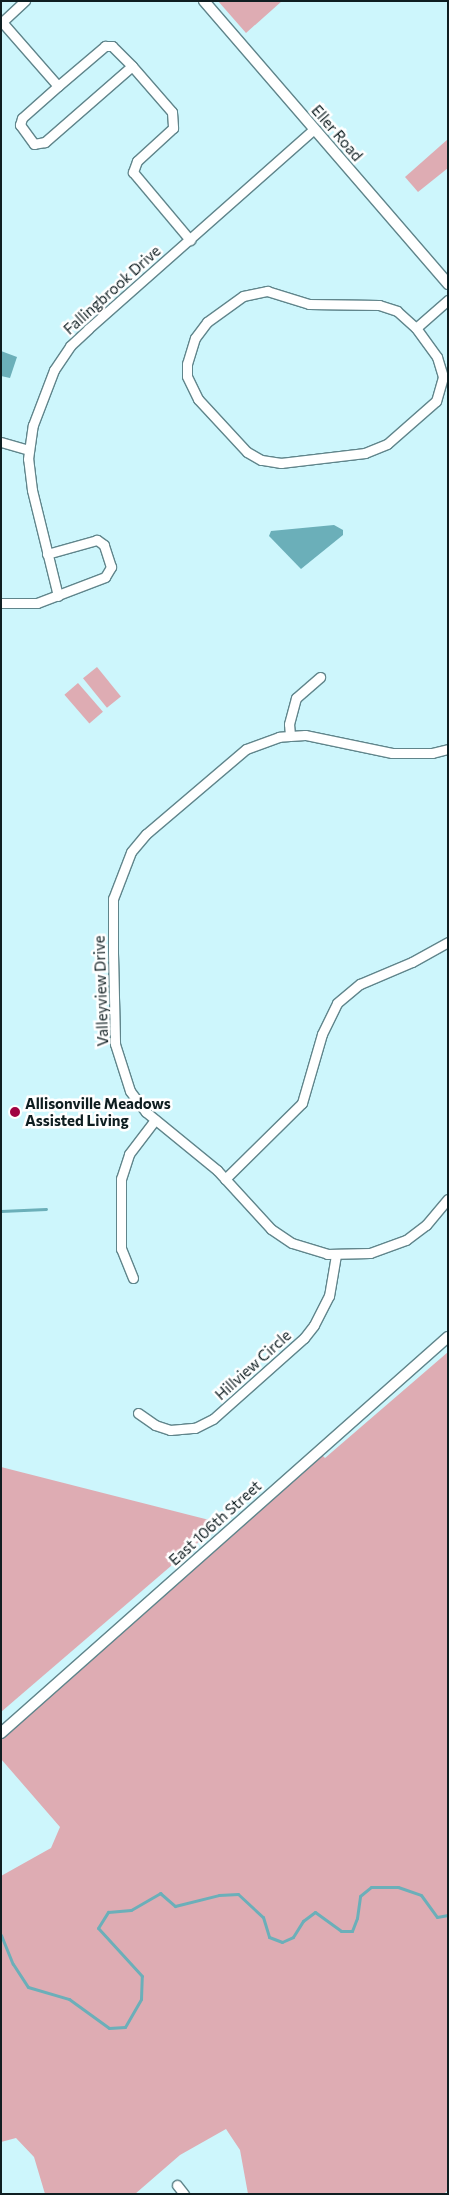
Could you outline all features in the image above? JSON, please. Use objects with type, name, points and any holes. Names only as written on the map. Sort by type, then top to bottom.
[{"type":"street","points":[[25,1],[2,22],[58,86]]},
{"type":"street","name":"Eller Road","points":[[204,1],[448,284]]},
{"type":"street","points":[[132,66],[45,142],[34,144],[20,122],[58,86],[108,45],[132,66],[172,112],[174,120],[169,133],[138,161],[134,172],[190,240]]},
{"type":"street","name":"Fallingbrook Drive","points":[[58,596],[32,490],[29,450],[41,400],[54,370],[70,346],[314,129]]},
{"type":"street","points":[[254,292],[279,294],[309,304],[379,305],[397,311],[416,328],[437,357],[443,377],[440,395],[422,416],[376,450],[281,463],[261,460],[247,452],[229,434],[195,394],[187,376],[187,364],[195,338],[207,322],[236,300],[254,292]]},
{"type":"street","points":[[416,328],[448,300]]},
{"type":"street","points":[[1,442],[29,450]]},
{"type":"street","points":[[1,603],[26,605],[58,596],[105,577],[111,567],[104,545],[97,540],[47,554]]},
{"type":"street","points":[[290,735],[296,698],[320,677]]},
{"type":"street","name":"Valleyview Drive","points":[[448,749],[432,753],[392,753],[323,737],[290,735],[260,743],[233,758],[146,834],[131,852],[119,878],[113,908],[115,1044],[118,1060],[130,1091],[155,1120],[225,1179],[271,1229],[292,1243],[336,1254],[370,1253],[406,1240],[426,1224],[448,1199]]},
{"type":"street","points":[[225,1179],[302,1103],[322,1034],[337,1003],[360,984],[412,962],[448,942]]},
{"type":"street","points":[[133,1278],[121,1249],[121,1179],[133,1147],[155,1120]]},
{"type":"street","name":"Hillview Circle","points":[[138,1413],[155,1425],[170,1430],[195,1428],[213,1419],[304,1338],[314,1325],[329,1296],[336,1254]]},
{"type":"street","name":"East 106th Street","points":[[1,1732],[448,1337]]},
{"type":"street","points":[[178,2185],[184,2194]]},
{"type":"shaded area","points":[[218,1],[282,1],[246,33]]},
{"type":"shaded area","points":[[448,139],[448,168],[418,192],[405,177]]},
{"type":"shaded area","points":[[97,667],[121,697],[107,708],[83,678]]},
{"type":"shaded area","points":[[78,683],[103,712],[89,723],[64,695]]},
{"type":"shaded area","points":[[448,1352],[448,2190],[444,2194],[248,2194],[240,2150],[226,2129],[180,2155],[135,2194],[45,2194],[34,2157],[16,2138],[1,2142],[1,1876],[51,1848],[60,1827],[1,1759],[1,1739],[322,1455],[325,1458]]},
{"type":"shaded area","points":[[1,1467],[221,1523],[1,1712]]},
{"type":"water","points":[[1,351],[17,357],[10,378],[1,376]]},
{"type":"water","points":[[334,525],[343,530],[343,535],[301,569],[269,536],[271,531]]},
{"type":"waterway","points":[[1,1211],[46,1209]]},
{"type":"waterway","points":[[1,1935],[13,1964],[28,1987],[69,1999],[109,2028],[125,2027],[141,1999],[142,1976],[98,1928],[108,1912],[131,1910],[160,1893],[175,1906],[219,1895],[238,1894],[263,1917],[269,1937],[282,1942],[293,1937],[303,1921],[315,1912],[341,1931],[352,1931],[357,1918],[360,1896],[371,1887],[398,1887],[421,1895],[437,1917],[448,1915]]},
{"type":"place","name":"Allisonville Meadows Assisted Living","points":[[15,1112]]}]
